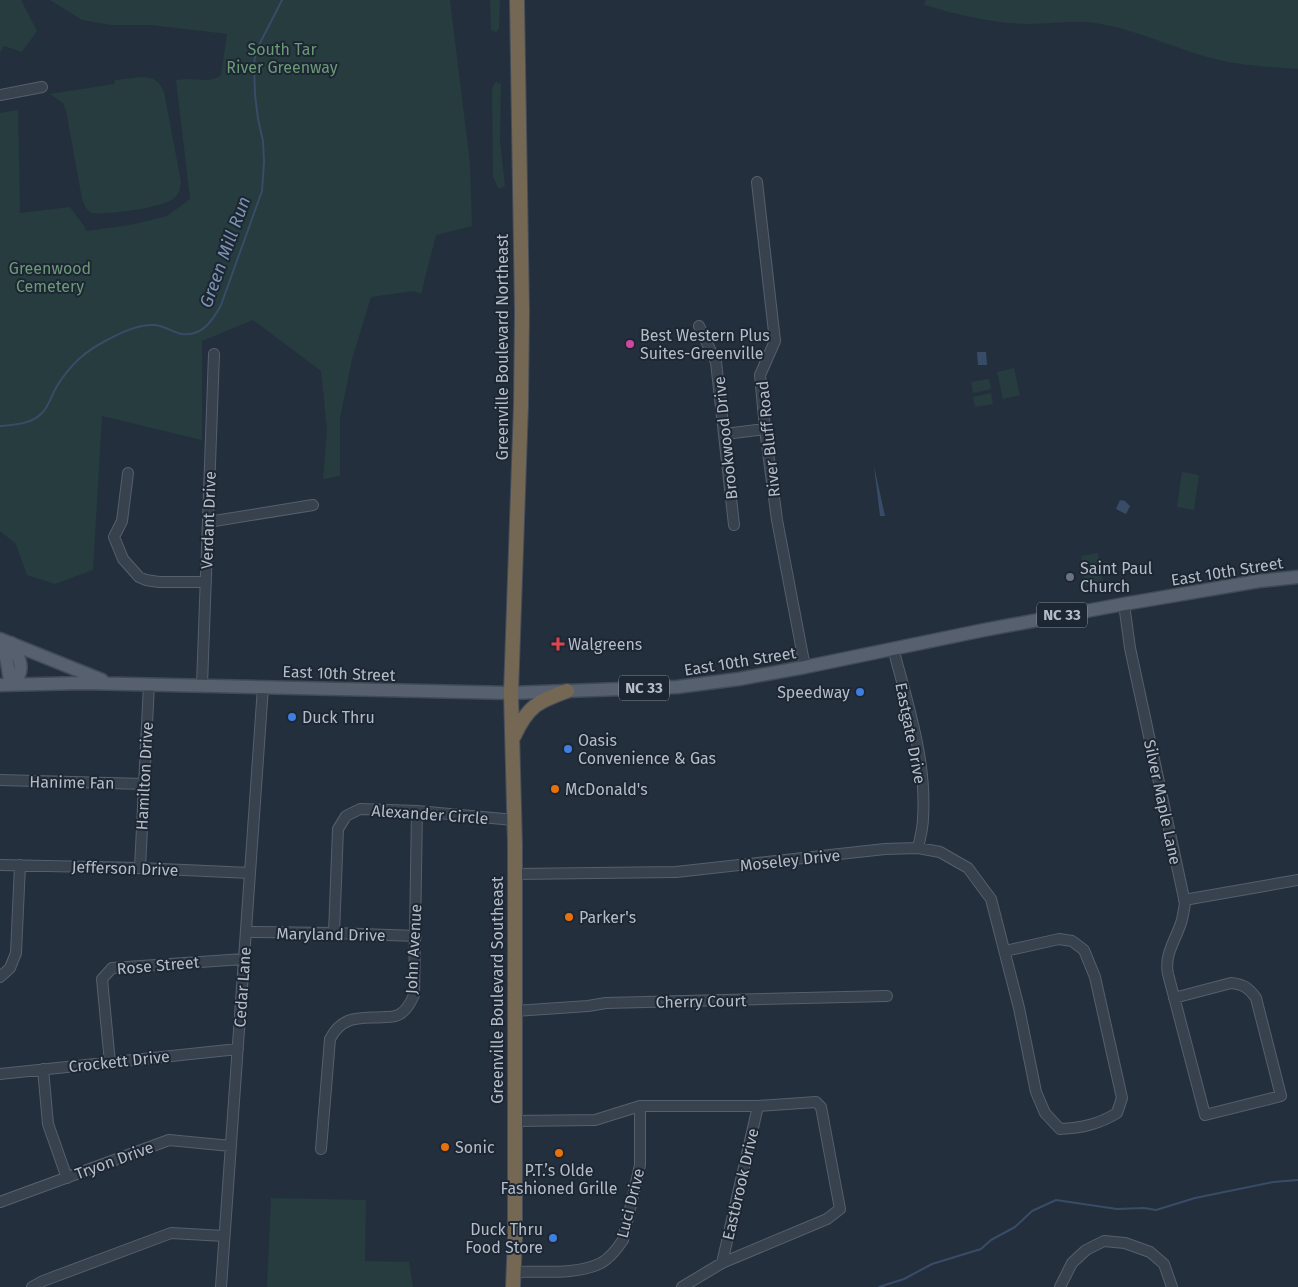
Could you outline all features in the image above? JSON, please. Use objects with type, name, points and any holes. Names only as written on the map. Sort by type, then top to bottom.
[{"type":"highway","name":"Greenville Boulevard Northeast","points":[[511,693],[522,386],[517,0]]},
{"type":"highway","points":[[512,742],[528,711],[549,698],[567,691]]},
{"type":"highway","name":"Greenville Boulevard Southeast","points":[[511,693],[515,874],[515,1272],[513,1287]]},
{"type":"main road","name":"East 10th Street","points":[[5,684],[109,683],[511,693],[677,687],[739,679],[805,667],[893,648],[1124,604],[1298,577]]},
{"type":"main road","points":[[4,642],[109,683]]},
{"type":"main road","points":[[4,642],[17,653],[21,663],[20,675],[5,684]]},
{"type":"street","points":[[0,96],[42,87]]},
{"type":"street","name":"River Bluff Road","points":[[757,182],[775,341],[760,376],[764,429],[776,520],[805,667]]},
{"type":"street","name":"Brookwood Drive","points":[[699,326],[716,362],[734,525]]},
{"type":"street","name":"Verdant Drive","points":[[202,685],[214,354]]},
{"type":"street","points":[[725,434],[764,429]]},
{"type":"street","points":[[128,473],[122,521],[114,537],[123,559],[139,576],[146,580],[159,582],[206,582]]},
{"type":"street","points":[[208,522],[313,506]]},
{"type":"street","name":"Silver Maple Lane","points":[[1124,604],[1130,648],[1184,900],[1181,922],[1168,954],[1166,966],[1174,998],[1205,1115],[1281,1096],[1256,998],[1250,989],[1241,984],[1231,983],[1174,998]]},
{"type":"street","name":"Eastgate Drive","points":[[893,648],[919,759],[923,792],[923,818],[918,848]]},
{"type":"street","name":"Hamilton Drive","points":[[140,868],[149,684]]},
{"type":"street","name":"Cedar Lane","points":[[220,1287],[263,687]]},
{"type":"street","name":"Hanime Fan","points":[[0,780],[144,784]]},
{"type":"street","name":"Alexander Circle","points":[[334,933],[338,829],[346,816],[360,809],[417,811],[514,820]]},
{"type":"street","name":"John Avenue","points":[[321,1149],[330,1039],[335,1030],[342,1022],[354,1019],[393,1017],[400,1014],[408,1006],[414,995],[417,811]]},
{"type":"street","name":"Moseley Drive","points":[[515,874],[676,872],[885,849],[918,848],[940,852],[968,868],[991,899],[1019,1008],[1036,1092],[1045,1113],[1060,1128],[1078,1128],[1102,1122],[1117,1113],[1122,1098],[1095,977],[1084,950],[1072,941],[1059,939],[1005,951]]},
{"type":"street","name":"Jefferson Drive","points":[[0,865],[250,873]]},
{"type":"street","points":[[0,977],[10,968],[16,953],[20,865]]},
{"type":"street","points":[[1184,900],[1298,880]]},
{"type":"street","name":"Maryland Drive","points":[[246,932],[416,936]]},
{"type":"street","name":"Rose Street","points":[[110,1063],[102,979],[112,968],[244,959]]},
{"type":"street","name":"Cherry Court","points":[[515,1010],[588,1006],[606,1003],[888,996]]},
{"type":"street","name":"Crockett Drive","points":[[0,1074],[238,1049]]},
{"type":"street","points":[[43,1069],[48,1124],[67,1178]]},
{"type":"street","name":"Eastbrook Drive","points":[[515,1121],[595,1120],[640,1106],[758,1106],[816,1102],[821,1108],[840,1209],[827,1219],[722,1263],[682,1287]]},
{"type":"street","name":"Luci Drive","points":[[515,1272],[583,1270],[601,1263],[618,1247],[623,1240],[640,1165],[640,1106]]},
{"type":"street","name":"Eastbrook Drive","points":[[722,1263],[758,1106]]},
{"type":"street","name":"Tryon Drive","points":[[0,1202],[169,1140],[231,1146]]},
{"type":"street","points":[[32,1287],[43,1281],[171,1233],[224,1236]]},
{"type":"street","points":[[1060,1287],[1072,1263],[1086,1250],[1104,1241],[1125,1243],[1150,1252],[1164,1264],[1172,1287]]},
{"type":"green space","points":[[0,0],[21,0],[37,31],[22,52],[4,46],[0,53]]},
{"type":"green space","points":[[50,0],[450,0],[470,163],[472,226],[436,235],[421,294],[414,291],[371,297],[352,359],[340,418],[340,476],[323,479],[327,430],[321,371],[253,320],[202,341],[202,440],[102,416],[93,570],[55,584],[27,575],[16,544],[0,531],[0,113],[18,110],[20,213],[70,207],[86,231],[130,225],[167,216],[190,199],[176,80],[209,80],[221,75],[227,34],[151,25],[112,25],[82,20]]},
{"type":"green space","points":[[490,0],[500,0],[499,29],[496,32],[491,30]]},
{"type":"green space","points":[[926,0],[1298,0],[1298,69],[1218,60],[1133,32],[1102,24],[1080,22],[1017,24],[950,12],[925,5]]},
{"type":"green space","points":[[142,77],[156,80],[164,92],[181,182],[179,192],[177,196],[167,202],[146,208],[121,212],[91,213],[86,208],[82,199],[66,111],[63,103],[50,94],[114,84],[115,80]]},
{"type":"green space","points":[[496,82],[501,84],[500,141],[505,186],[499,189],[493,177],[492,88]]},
{"type":"green space","points":[[1014,368],[1020,395],[1003,399],[997,372]]},
{"type":"green space","points":[[989,379],[991,389],[973,393],[971,382]]},
{"type":"green space","points":[[991,393],[993,404],[975,407],[973,397]]},
{"type":"green space","points":[[1182,472],[1199,475],[1194,510],[1177,507]]},
{"type":"green space","points":[[1098,553],[1103,582],[1085,585],[1081,556]]},
{"type":"green space","points":[[271,1198],[366,1200],[365,1261],[409,1262],[413,1287],[267,1287]]},
{"type":"water","points":[[977,352],[986,352],[987,365],[978,365]]},
{"type":"water","points":[[874,466],[885,516],[880,516]]},
{"type":"water","points":[[1120,500],[1125,501],[1130,506],[1126,514],[1116,509]]},
{"type":"waterway","name":"Green Mill Run","points":[[0,426],[22,423],[38,417],[49,403],[67,371],[91,349],[107,340],[129,330],[147,325],[161,326],[182,334],[195,333],[206,326],[214,316],[221,305],[262,191],[263,141],[255,95],[254,63],[256,51],[282,0]]},
{"type":"waterway","points":[[879,1287],[904,1279],[932,1264],[981,1249],[991,1240],[1015,1227],[1032,1211],[1056,1200],[1117,1209],[1144,1208],[1156,1210],[1195,1198],[1273,1182],[1298,1180]]},
{"type":"place","name":"Best Western Plus Suites-Greenville","points":[[630,344]]},
{"type":"place","name":"Saint Paul Church","points":[[1070,577]]},
{"type":"place","name":"Walgreens","points":[[558,644]]},
{"type":"place","name":"Speedway","points":[[860,692]]},
{"type":"place","name":"Duck Thru","points":[[292,717]]},
{"type":"place","name":"Oasis Convenience & Gas","points":[[568,749]]},
{"type":"place","name":"McDonald's","points":[[555,789]]},
{"type":"place","name":"Parker's","points":[[569,917]]},
{"type":"place","name":"Sonic","points":[[445,1147]]},
{"type":"place","name":"P.T.’s Olde Fashioned Grille","points":[[559,1153]]},
{"type":"place","name":"Duck Thru Food Store","points":[[553,1238]]},
{"type":"park label","name":"South Tar River Greenway","points":[[282,58]]},
{"type":"park label","name":"Greenwood Cemetery","points":[[50,277]]}]
